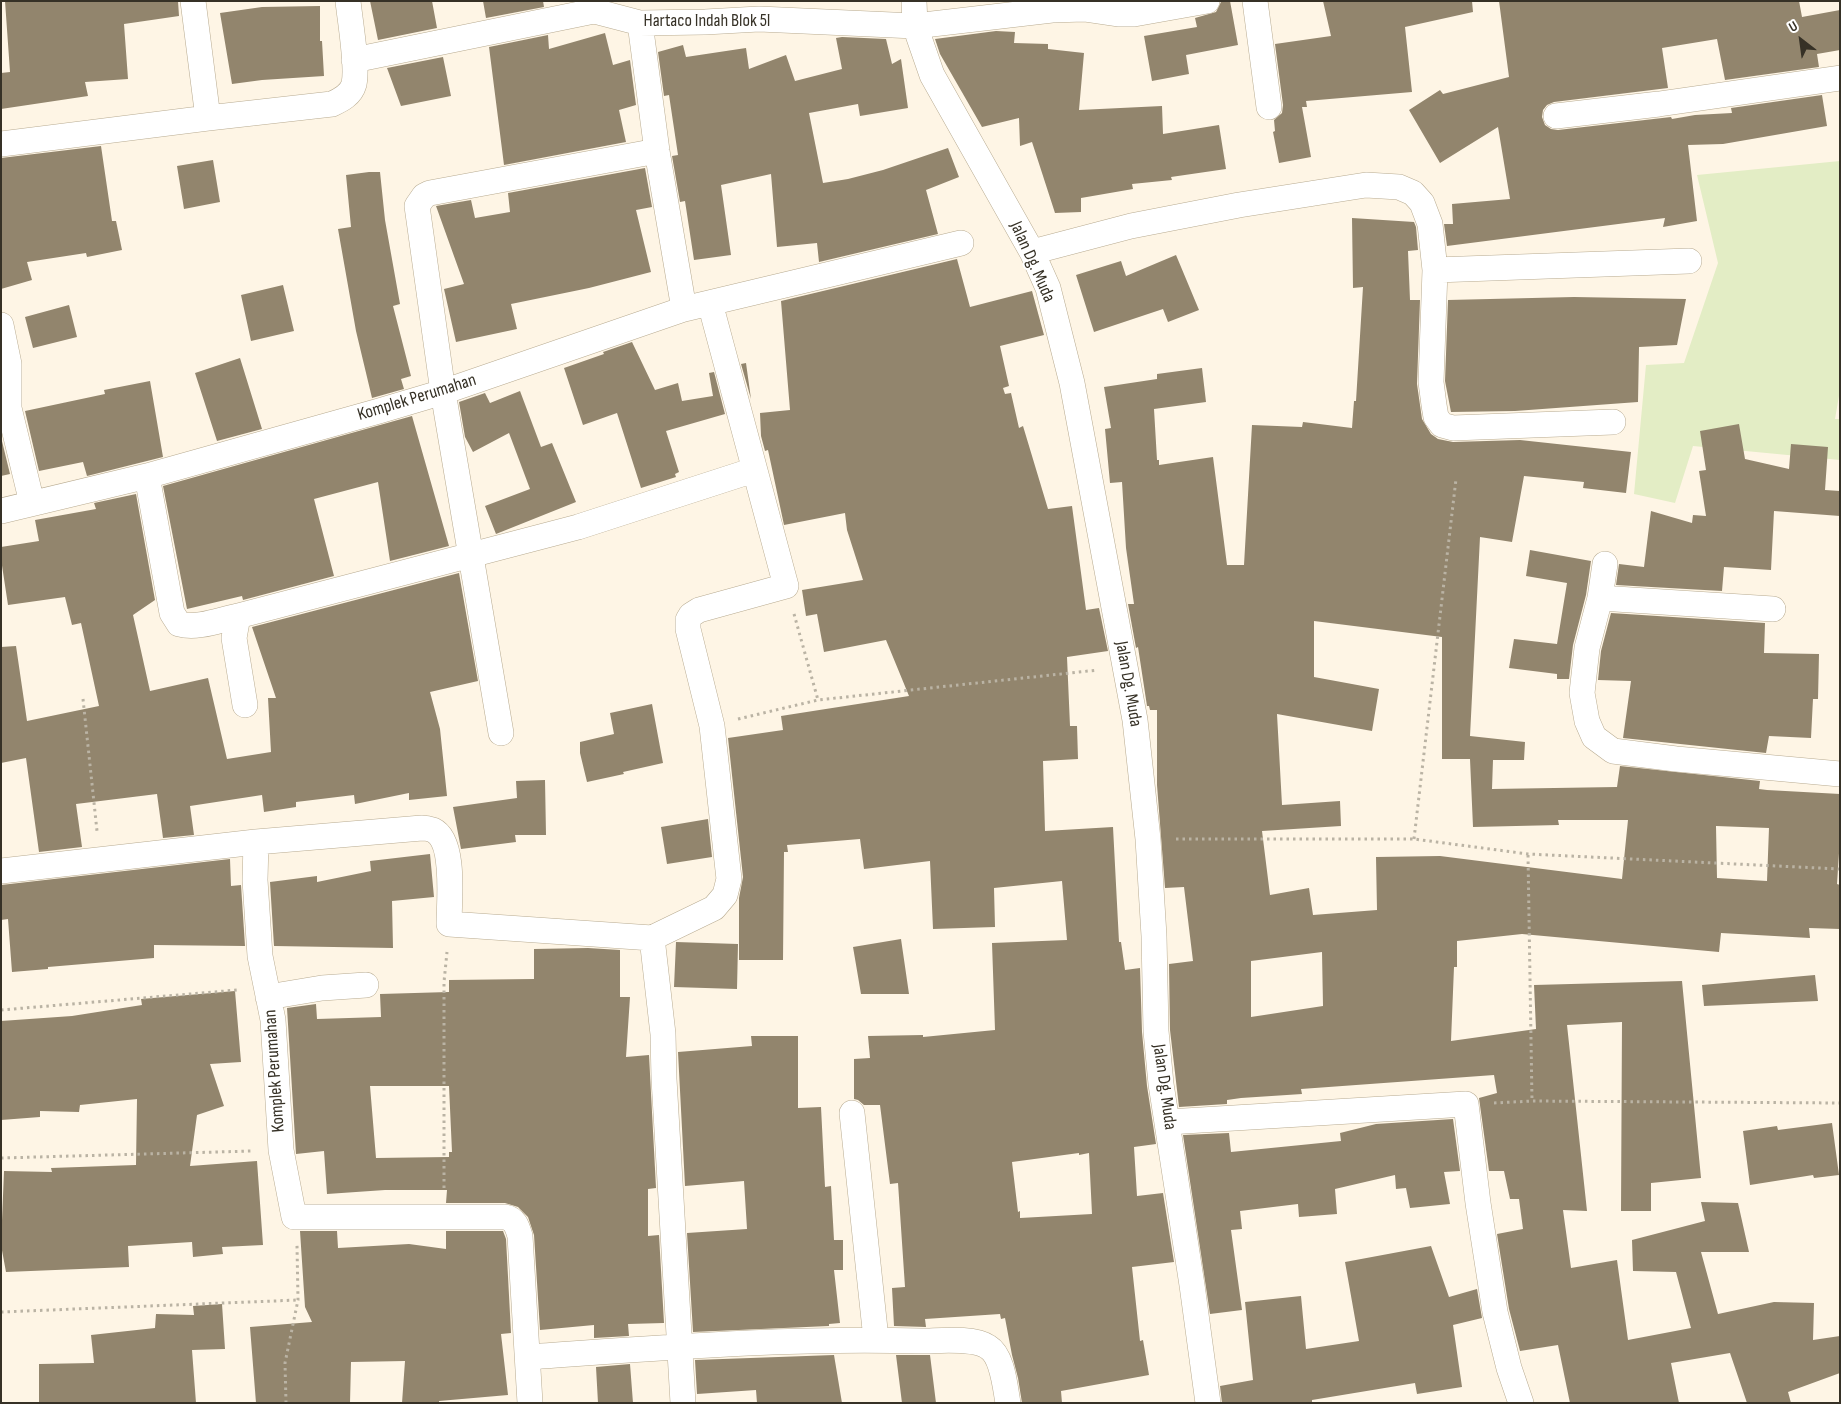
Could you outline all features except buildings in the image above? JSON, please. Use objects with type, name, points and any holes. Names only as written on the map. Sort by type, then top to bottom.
[{"type":"street","points":[[193,1],[208,118]]},
{"type":"street","points":[[1,144],[332,104],[342,100],[354,84],[354,60],[348,1]]},
{"type":"street","name":"Jalan Dg. Muda","points":[[914,1],[915,26],[932,75],[1032,252],[1048,288],[1072,383],[1135,720],[1148,839],[1154,936],[1156,1031],[1208,1403]]},
{"type":"street","name":"Hartaco Indah Blok 5I","points":[[354,60],[594,6],[640,23],[705,22],[758,10],[915,26],[1084,8],[1118,14],[1134,14],[1207,1]]},
{"type":"street","points":[[1255,1],[1269,107]]},
{"type":"street","points":[[640,23],[657,151],[684,309]]},
{"type":"street","points":[[1556,116],[1659,104],[1840,78]]},
{"type":"street","points":[[501,733],[443,392],[417,210],[418,202],[430,193],[657,151]]},
{"type":"street","points":[[1032,252],[1141,224],[1239,205],[1366,185],[1399,186],[1413,193],[1422,203],[1430,224],[1435,270],[1431,382],[1436,417],[1442,425],[1453,428],[1613,422]]},
{"type":"street","name":"Komplek Perumahan","points":[[1,511],[147,476],[443,392],[684,309],[961,242]]},
{"type":"street","points":[[1435,270],[1689,261]]},
{"type":"street","points":[[1,871],[256,842],[422,828],[434,830],[444,841],[449,854],[449,924],[652,938],[714,908],[725,895],[729,879],[712,726],[688,620],[691,615],[699,610],[786,586],[710,303]]},
{"type":"street","points":[[1,325],[9,364],[9,408],[32,503]]},
{"type":"street","points":[[147,476],[172,613],[179,624],[196,626],[578,527],[754,470]]},
{"type":"street","points":[[1606,564],[1588,648],[1582,692],[1587,721],[1594,737],[1613,751],[1686,760],[1840,774]]},
{"type":"street","points":[[1600,598],[1773,609]]},
{"type":"street","points":[[238,616],[234,638],[245,705]]},
{"type":"street","name":"Komplek Perumahan","points":[[256,842],[254,880],[260,956],[273,1020],[281,1150],[294,1217]]},
{"type":"street","points":[[652,938],[663,1034],[683,1403]]},
{"type":"street","points":[[267,992],[366,985]]},
{"type":"street","points":[[1168,1122],[1466,1104],[1478,1203],[1495,1312],[1509,1368],[1521,1403]]},
{"type":"street","points":[[852,1113],[876,1340]]},
{"type":"street","points":[[294,1217],[505,1217],[513,1220],[518,1226],[520,1236],[530,1403]]},
{"type":"street","points":[[528,1357],[679,1347],[876,1340],[973,1342],[988,1347],[996,1356],[1003,1375],[1008,1403]]},
{"type":"path","points":[[1414,839],[1456,479]]},
{"type":"path","points":[[786,586],[818,700]]},
{"type":"path","points":[[712,726],[818,700],[1126,667]]},
{"type":"path","points":[[82,699],[100,859]]},
{"type":"path","points":[[1148,839],[1414,839],[1528,854],[1840,869]]},
{"type":"path","points":[[1528,854],[1532,1102]]},
{"type":"path","points":[[444,1217],[444,982],[449,924]]},
{"type":"path","points":[[1,1010],[267,992]]},
{"type":"path","points":[[1466,1104],[1532,1102],[1840,1103]]},
{"type":"path","points":[[1,1158],[281,1150]]},
{"type":"path","points":[[286,1403],[285,1363],[298,1300],[298,1249],[294,1217]]},
{"type":"path","points":[[1,1312],[298,1300]]},
{"type":"green space","points":[[1840,161],[1840,390],[1835,419],[1840,419],[1840,460],[1693,446],[1675,503],[1634,494],[1646,365],[1684,363],[1718,263],[1697,175]]}]
